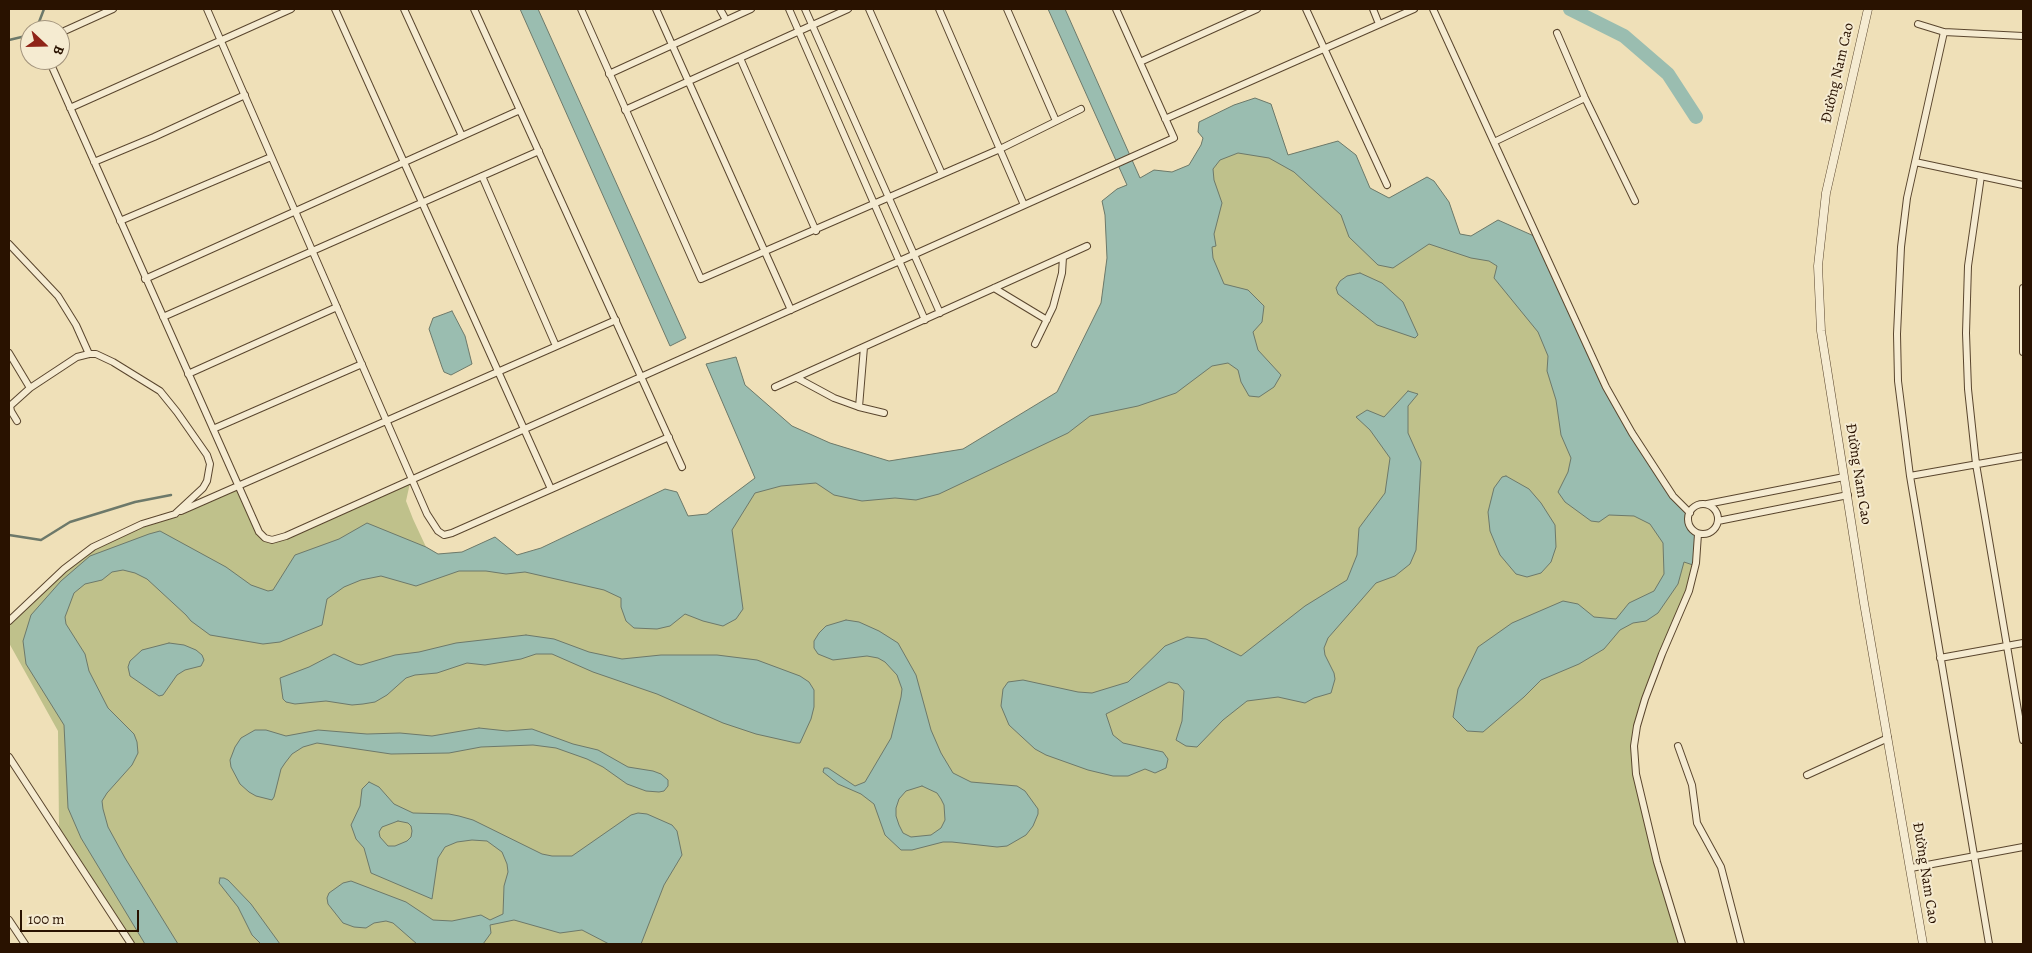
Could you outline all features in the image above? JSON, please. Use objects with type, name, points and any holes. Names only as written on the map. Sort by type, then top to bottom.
[{"type":"street","points":[[70,29],[114,9]]},
{"type":"street","points":[[207,9],[427,514],[438,531],[444,535],[452,533],[669,437]]},
{"type":"street","points":[[70,108],[291,9]]},
{"type":"street","points":[[335,9],[551,489]]},
{"type":"street","points":[[404,9],[462,136]]},
{"type":"street","points":[[474,9],[682,467]]},
{"type":"street","points":[[581,9],[701,279],[816,231],[1000,149],[1080,109]]},
{"type":"street","points":[[656,9],[791,310]]},
{"type":"street","points":[[720,9],[726,20]]},
{"type":"street","points":[[609,74],[751,9]]},
{"type":"street","points":[[789,9],[876,204],[924,320]]},
{"type":"street","points":[[805,9],[940,313]]},
{"type":"street","points":[[625,110],[848,9]]},
{"type":"street","points":[[869,9],[942,174]]},
{"type":"street","points":[[939,9],[1024,205]]},
{"type":"street","points":[[1007,9],[1056,121]]},
{"type":"street","points":[[53,70],[259,532],[262,536],[272,540],[286,536],[1174,138],[1116,9]]},
{"type":"street","points":[[1140,62],[1257,9]]},
{"type":"street","points":[[1306,9],[1387,185]]},
{"type":"street","points":[[1372,9],[1379,24]]},
{"type":"street","points":[[1165,119],[1414,9]]},
{"type":"street","points":[[1433,9],[1606,387],[1632,433],[1673,496],[1690,513]]},
{"type":"street","name":"Đường Nam Cao","points":[[1868,9],[1826,192],[1818,266],[1821,331],[1923,944]]},
{"type":"street","points":[[1918,24],[1944,32],[2023,36]]},
{"type":"street","points":[[1944,32],[1915,162],[1901,247],[1897,334],[1898,381],[1910,476],[1988,944]]},
{"type":"street","points":[[1557,33],[1585,98],[1636,201]]},
{"type":"street","points":[[740,58],[816,231]]},
{"type":"street","points":[[94,162],[244,95]]},
{"type":"street","points":[[1494,142],[1585,98]]},
{"type":"street","points":[[146,278],[520,110]]},
{"type":"street","points":[[163,318],[539,151]]},
{"type":"street","points":[[120,221],[271,156]]},
{"type":"street","points":[[1915,162],[2023,185]]},
{"type":"street","points":[[482,176],[556,346]]},
{"type":"street","points":[[1981,176],[1968,266],[1966,333],[1968,389],[1976,464],[2023,740]]},
{"type":"street","points":[[9,244],[58,296],[76,326],[89,354]]},
{"type":"street","points":[[775,387],[1087,246]]},
{"type":"street","points":[[1035,344],[1047,320],[1059,287],[1063,257]]},
{"type":"street","points":[[994,288],[1047,320]]},
{"type":"street","points":[[2023,288],[2023,352]]},
{"type":"street","points":[[188,374],[337,307]]},
{"type":"street","points":[[9,621],[64,568],[93,547],[142,524],[175,514],[616,320]]},
{"type":"street","points":[[859,407],[864,347]]},
{"type":"street","points":[[9,352],[30,388]]},
{"type":"street","points":[[18,421],[10,406],[30,388],[77,356],[96,354],[113,362],[160,391],[207,455],[210,464],[204,488],[175,514]]},
{"type":"street","points":[[213,429],[362,364]]},
{"type":"street","points":[[797,378],[834,398],[884,413]]},
{"type":"street","points":[[1910,476],[2023,456]]},
{"type":"street","points":[[1707,504],[1714,508],[1718,521],[1715,529],[1711,532],[1698,534],[1688,523],[1690,513],[1697,505],[1844,477]]},
{"type":"street","points":[[1718,521],[1848,495]]},
{"type":"street","points":[[1682,944],[1657,862],[1636,774],[1634,746],[1637,726],[1645,699],[1689,590],[1696,563],[1698,534]]},
{"type":"street","points":[[1940,658],[2023,643]]},
{"type":"street","points":[[1807,775],[1888,738]]},
{"type":"street","points":[[1678,746],[1692,785],[1697,823],[1721,867],[1741,944]]},
{"type":"street","points":[[9,757],[131,944]]},
{"type":"street","points":[[1911,868],[2023,848]]},
{"type":"street","points":[[9,920],[24,944]]},
{"type":"green space","points":[[1255,98],[1271,104],[1288,155],[1338,141],[1356,155],[1370,188],[1389,198],[1427,177],[1434,181],[1449,202],[1460,234],[1471,236],[1498,220],[1630,435],[1671,498],[1687,514],[1686,521],[1689,530],[1696,535],[1694,563],[1686,589],[1641,701],[1635,724],[1633,774],[1653,860],[1679,944],[134,944],[59,827],[58,731],[9,643],[9,625],[65,572],[94,549],[144,527],[177,517],[237,489],[257,534],[270,543],[285,540],[410,483],[406,501],[413,519],[426,547],[438,554],[462,552],[495,537],[517,555],[541,549],[665,489],[677,492],[688,516],[707,514],[755,478],[706,364],[736,357],[745,385],[792,426],[830,443],[889,461],[963,449],[1058,392],[1101,303],[1107,258],[1105,215],[1102,201],[1117,189],[1154,170],[1172,172],[1189,165],[1203,138],[1198,132],[1199,122],[1234,105]]},
{"type":"shaded area","points":[[520,9],[538,9],[686,338],[670,346]]},
{"type":"shaded area","points":[[1048,9],[1065,9],[1140,178],[1154,170],[1172,172],[1189,165],[1203,138],[1198,132],[1199,122],[1234,105],[1255,98],[1271,104],[1288,155],[1338,141],[1356,155],[1370,188],[1389,198],[1427,177],[1434,181],[1449,202],[1460,234],[1471,236],[1498,220],[1534,236],[1630,435],[1671,498],[1687,514],[1686,521],[1689,530],[1696,535],[1693,565],[1684,562],[1678,584],[1658,613],[1646,621],[1633,623],[1620,630],[1604,649],[1579,664],[1541,680],[1483,732],[1467,731],[1453,717],[1458,689],[1478,647],[1512,623],[1563,601],[1578,604],[1594,617],[1616,619],[1629,603],[1654,591],[1664,574],[1663,543],[1650,524],[1634,516],[1609,515],[1599,522],[1591,521],[1565,502],[1558,492],[1568,472],[1571,458],[1561,435],[1556,400],[1547,371],[1548,356],[1538,332],[1494,278],[1497,266],[1489,261],[1471,258],[1429,244],[1393,268],[1378,265],[1349,237],[1341,215],[1294,172],[1269,158],[1238,153],[1220,160],[1213,169],[1214,180],[1222,203],[1214,234],[1216,246],[1212,247],[1213,258],[1224,284],[1248,290],[1264,306],[1262,322],[1253,332],[1258,350],[1281,375],[1274,387],[1259,397],[1249,396],[1241,382],[1238,370],[1228,363],[1212,366],[1176,393],[1138,406],[1090,416],[1068,433],[939,494],[916,500],[895,498],[862,501],[834,495],[816,483],[781,486],[755,493],[732,530],[743,609],[736,619],[723,626],[685,614],[670,626],[657,629],[634,628],[626,621],[621,607],[621,598],[604,590],[525,572],[506,574],[486,571],[459,571],[416,586],[381,576],[361,580],[344,587],[327,599],[322,625],[280,642],[263,644],[210,635],[191,621],[147,579],[135,573],[123,570],[112,572],[102,580],[85,584],[74,593],[65,617],[66,624],[85,654],[89,671],[108,708],[134,734],[138,753],[132,765],[102,801],[103,809],[108,827],[125,858],[178,944],[145,944],[81,838],[68,808],[64,725],[26,664],[23,641],[31,615],[61,581],[90,556],[160,531],[226,567],[251,585],[268,591],[273,590],[295,555],[339,539],[367,523],[426,547],[438,554],[462,552],[495,537],[517,555],[541,548],[665,489],[677,492],[688,516],[707,514],[755,478],[706,364],[736,357],[745,385],[792,426],[830,443],[889,461],[963,449],[1057,392],[1101,303],[1107,258],[1105,215],[1102,201],[1117,189],[1127,185]]},
{"type":"shaded area","points":[[1360,273],[1382,283],[1403,302],[1418,335],[1415,338],[1377,325],[1338,294],[1336,288],[1340,281],[1347,276]]},
{"type":"shaded area","points":[[452,311],[465,336],[472,364],[451,375],[444,372],[429,329],[433,318]]},
{"type":"shaded area","points":[[1408,391],[1418,394],[1408,406],[1408,433],[1421,462],[1416,550],[1410,564],[1395,576],[1376,583],[1328,638],[1324,648],[1325,655],[1335,679],[1331,693],[1305,703],[1278,697],[1247,701],[1223,720],[1197,747],[1186,746],[1176,740],[1182,721],[1184,691],[1178,684],[1169,682],[1106,714],[1113,735],[1123,743],[1163,752],[1168,759],[1166,768],[1155,773],[1145,769],[1128,776],[1113,776],[1088,770],[1046,755],[1035,749],[1009,725],[1001,706],[1003,689],[1008,682],[1023,680],[1078,692],[1092,693],[1128,682],[1165,646],[1187,637],[1206,639],[1241,656],[1305,606],[1347,580],[1357,555],[1359,528],[1385,493],[1390,458],[1370,430],[1356,417],[1367,410],[1384,417]]},
{"type":"shaded area","points":[[1506,476],[1529,489],[1541,503],[1555,525],[1556,547],[1551,562],[1541,573],[1527,577],[1516,574],[1500,555],[1490,531],[1488,512],[1494,488],[1502,477]]},
{"type":"shaded area","points":[[846,620],[859,622],[879,631],[898,643],[916,675],[931,730],[941,753],[953,773],[971,782],[1017,786],[1025,791],[1038,809],[1033,826],[1026,835],[1007,846],[997,847],[943,842],[912,850],[901,850],[885,835],[874,804],[861,794],[838,784],[823,772],[824,768],[828,768],[855,786],[865,782],[891,738],[902,689],[897,675],[885,662],[878,658],[867,656],[833,660],[818,654],[814,648],[814,641],[826,626]],"holes":[[[922,786],[937,793],[944,805],[945,820],[941,828],[931,835],[911,837],[903,833],[896,816],[899,799],[906,791]]]},
{"type":"shaded area","points":[[526,635],[554,639],[589,652],[622,659],[661,655],[717,655],[757,660],[800,676],[809,682],[814,690],[814,707],[811,719],[800,743],[756,734],[723,723],[657,694],[593,672],[552,654],[536,654],[521,659],[485,665],[467,663],[437,673],[415,675],[406,678],[387,695],[375,702],[352,705],[326,701],[295,704],[286,702],[283,699],[280,678],[309,667],[334,654],[361,665],[395,655],[419,652],[456,643]]},
{"type":"shaded area","points":[[169,643],[184,645],[196,650],[202,655],[204,660],[201,666],[185,670],[177,675],[163,695],[159,696],[130,676],[128,667],[130,661],[142,650]]},
{"type":"shaded area","points":[[479,728],[507,731],[532,729],[573,744],[598,750],[628,767],[661,774],[668,780],[668,786],[664,791],[646,791],[627,784],[603,767],[587,759],[556,748],[533,745],[481,747],[449,753],[391,754],[317,743],[303,747],[292,754],[281,769],[272,800],[256,796],[240,784],[231,767],[230,760],[241,738],[255,730],[266,730],[286,736],[318,730],[432,736]]},
{"type":"shaded area","points":[[369,782],[379,787],[394,804],[413,813],[449,814],[473,820],[542,854],[552,856],[572,856],[631,815],[638,813],[647,814],[672,825],[677,831],[682,855],[664,885],[641,944],[609,944],[582,930],[560,933],[514,920],[490,925],[491,933],[483,944],[417,944],[393,923],[386,921],[374,923],[366,928],[354,927],[343,923],[328,904],[327,898],[329,893],[343,883],[351,881],[406,902],[433,920],[452,921],[481,915],[490,920],[503,914],[504,886],[508,872],[507,864],[502,852],[487,841],[457,842],[445,847],[438,858],[432,899],[371,873],[364,848],[356,839],[351,825],[360,806],[362,789]],"holes":[[[398,821],[408,823],[412,831],[411,837],[407,841],[395,846],[388,846],[380,837],[379,832],[382,827]]]},
{"type":"shaded area","points":[[220,878],[228,880],[251,904],[280,944],[261,944],[252,935],[238,907],[219,883]]},
{"type":"waterway","points":[[40,20],[44,9]]},
{"type":"waterway","points":[[1570,9],[1624,36],[1668,74],[1696,117]]},
{"type":"waterway","points":[[9,40],[20,37]]},
{"type":"waterway","points":[[9,535],[41,540],[70,522],[135,502],[171,495]]}]
